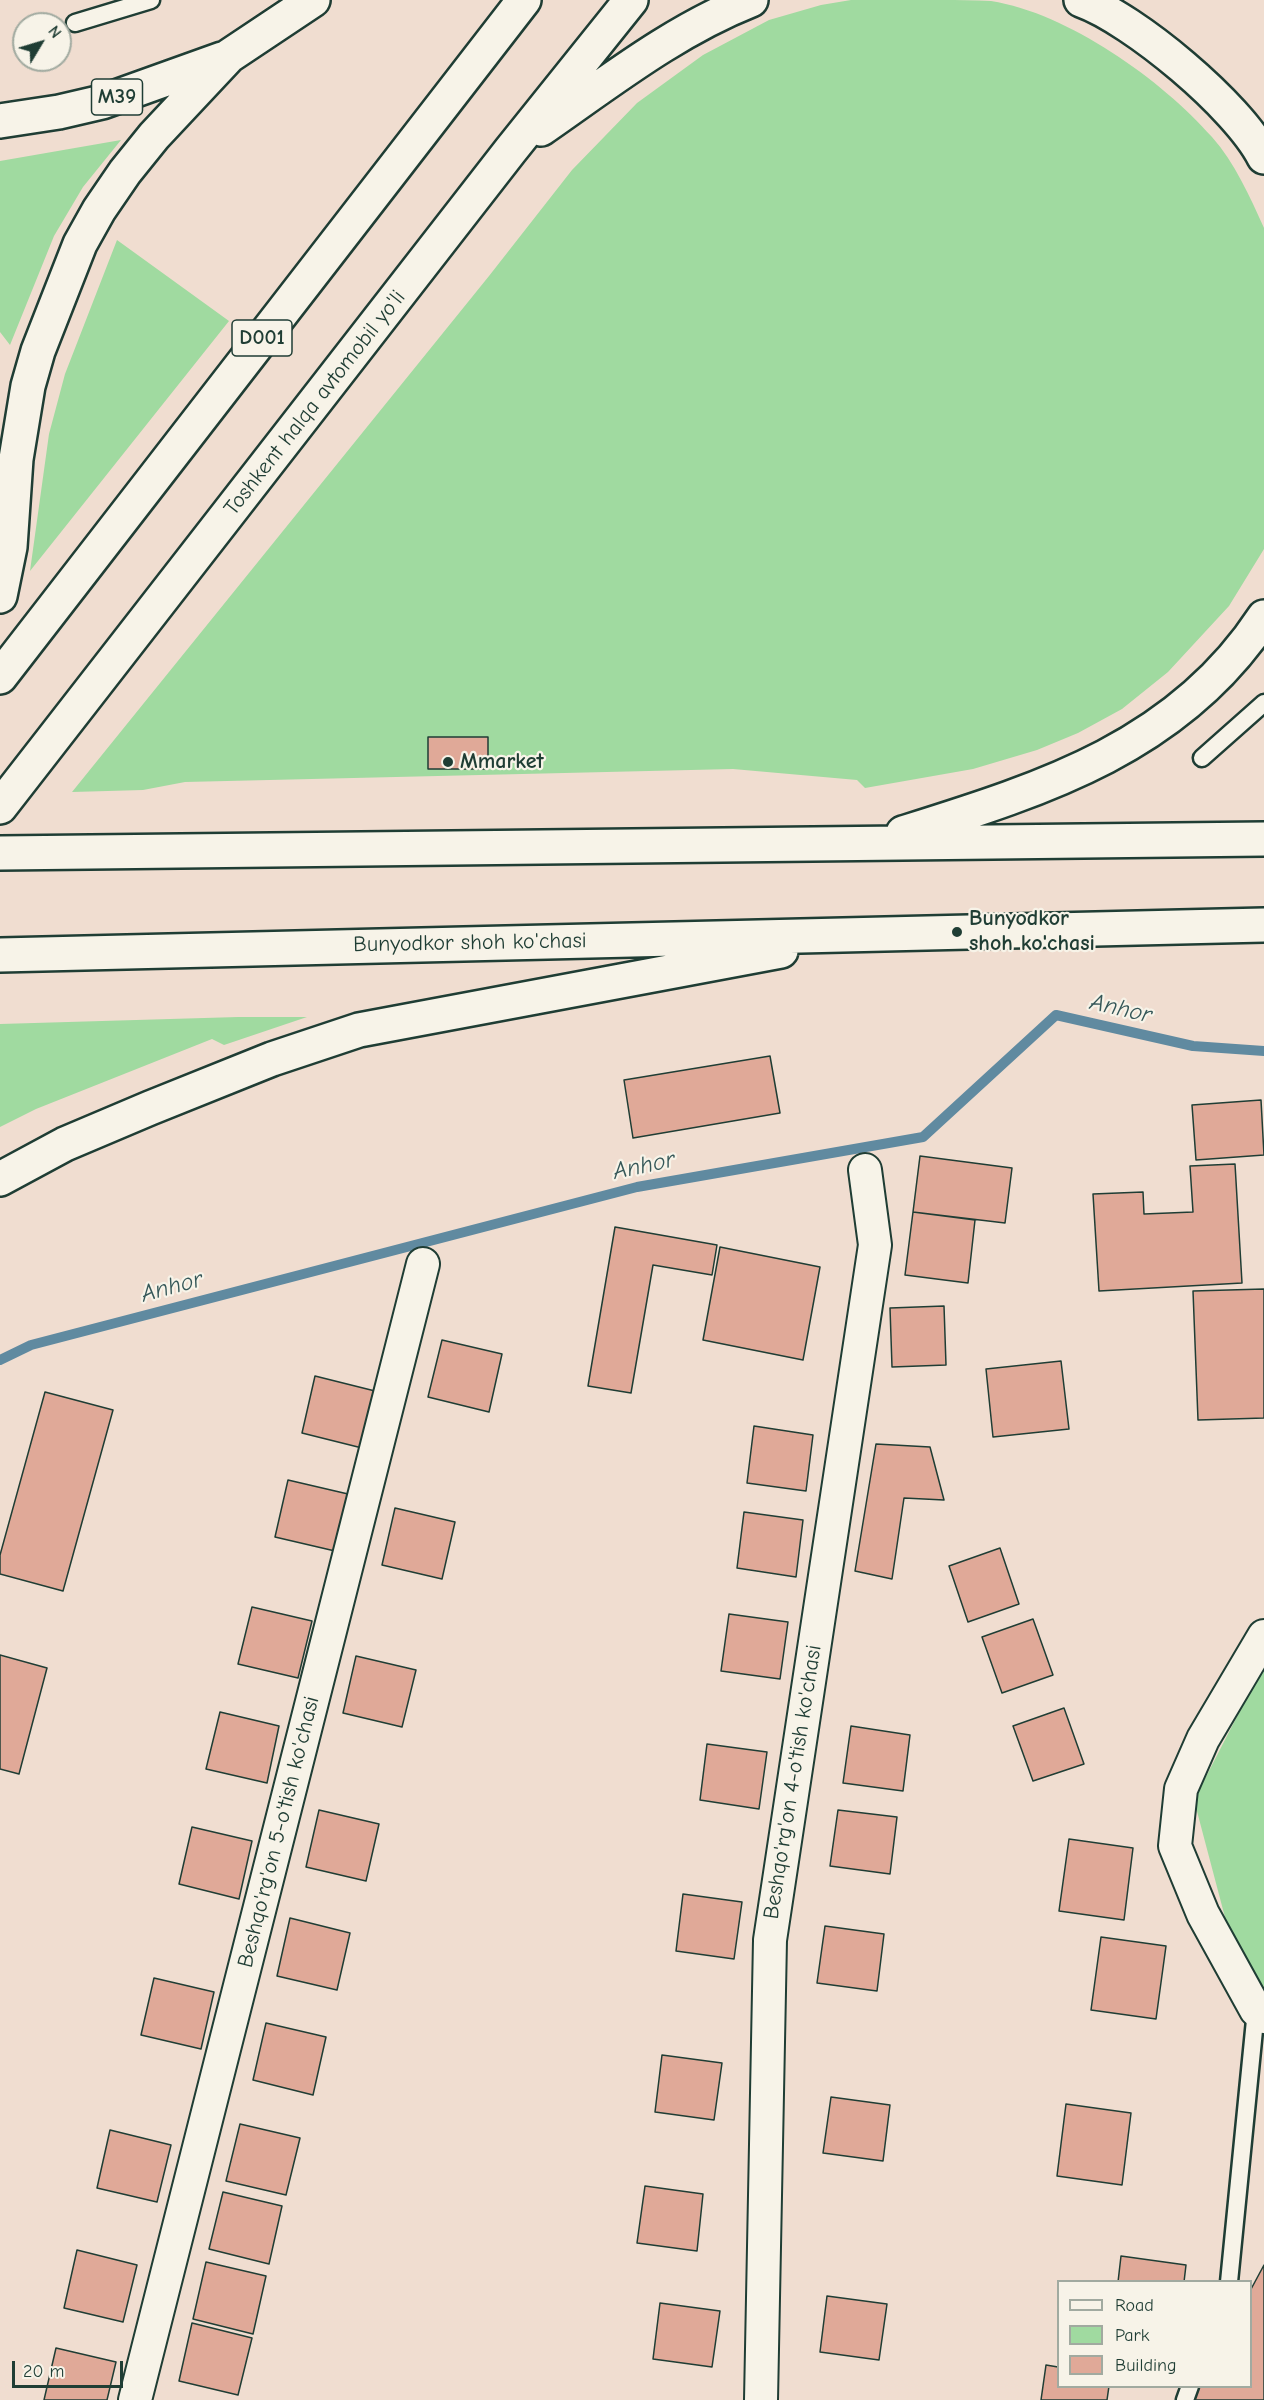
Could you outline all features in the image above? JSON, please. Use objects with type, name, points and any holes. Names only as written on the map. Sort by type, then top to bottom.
[{"type":"highway","name":"M39","points":[[0,121],[60,112],[102,102],[230,56],[314,0]]},
{"type":"highway","name":"D001","points":[[0,677],[524,0]]},
{"type":"highway","name":"Toshkent halqa avtomobil yo'li","points":[[0,807],[510,151],[631,0]]},
{"type":"highway","points":[[510,151],[658,46],[716,14],[751,0]]},
{"type":"highway","points":[[1081,0],[1094,5],[1157,45],[1217,98],[1264,157]]},
{"type":"highway","points":[[0,596],[10,547],[20,421],[41,342],[80,244],[99,210],[125,172],[154,136],[230,56]]},
{"type":"highway","points":[[0,428],[13,496]]},
{"type":"highway","points":[[868,844],[963,814],[1055,781],[1137,741],[1194,698],[1228,666],[1264,618]]},
{"type":"highway","points":[[0,853],[100,850],[868,844],[1264,838]]},
{"type":"highway","name":"Bunyodkor shoh ko'chasi","points":[[13,954],[1264,925]]},
{"type":"highway","points":[[0,1179],[65,1144],[150,1108],[272,1059],[358,1030],[766,955],[841,934]]},
{"type":"street","name":"Beshqo'rg'on 4-o'tish ko'chasi","points":[[761,2400],[770,1940],[875,1245],[865,1170]]},
{"type":"street","name":"Beshqo'rg'on 5-o'tish ko'chasi","points":[[135,2400],[423,1264]]},
{"type":"street","points":[[1260,2013],[1203,1914],[1175,1846],[1181,1789],[1203,1739],[1264,1636]]},
{"type":"lane","points":[[75,23],[151,0]]},
{"type":"lane","points":[[1202,758],[1264,703]]},
{"type":"lane","points":[[1229,2280],[1260,2013]]},
{"type":"green space","points":[[851,0],[991,1],[1021,8],[1082,34],[1140,72],[1191,115],[1228,158],[1253,204],[1264,228],[1264,549],[1229,606],[1168,672],[1122,709],[1078,733],[1037,750],[973,769],[865,788],[857,780],[733,769],[185,782],[143,790],[72,792],[572,170],[637,103],[703,55],[769,20],[821,5]]},
{"type":"green space","points":[[121,140],[83,187],[54,236],[10,345],[0,332],[0,161]]},
{"type":"green space","points":[[117,240],[229,321],[30,571],[49,434],[65,374]]},
{"type":"green space","points":[[307,1017],[224,1045],[212,1039],[36,1109],[0,1127],[0,1024]]},
{"type":"green space","points":[[1264,1664],[1264,1990],[1231,1940],[1194,1800]]},
{"type":"building","points":[[428,737],[488,737],[488,769],[428,769]]},
{"type":"building","points":[[770,1056],[780,1113],[633,1138],[624,1080]]},
{"type":"building","points":[[1261,1100],[1264,1155],[1196,1160],[1192,1105]]},
{"type":"building","points":[[920,1156],[1012,1168],[1005,1223],[913,1212]]},
{"type":"building","points":[[1235,1164],[1242,1283],[1099,1291],[1093,1194],[1143,1192],[1144,1214],[1193,1212],[1190,1166]]},
{"type":"building","points":[[913,1212],[975,1220],[968,1283],[905,1275]]},
{"type":"building","points":[[615,1227],[717,1245],[712,1275],[653,1265],[631,1393],[588,1386]]},
{"type":"building","points":[[720,1247],[820,1267],[803,1360],[703,1340]]},
{"type":"building","points":[[1264,1289],[1264,1418],[1198,1420],[1193,1291]]},
{"type":"building","points":[[944,1306],[946,1365],[892,1367],[890,1308]]},
{"type":"building","points":[[442,1340],[502,1354],[489,1412],[428,1397]]},
{"type":"building","points":[[1061,1361],[1069,1429],[993,1437],[986,1369]]},
{"type":"building","points":[[315,1376],[375,1391],[362,1448],[302,1433]]},
{"type":"building","points":[[45,1392],[113,1410],[63,1591],[0,1574],[0,1555]]},
{"type":"building","points":[[754,1426],[813,1435],[806,1491],[747,1483]]},
{"type":"building","points":[[876,1444],[930,1447],[944,1500],[904,1498],[892,1579],[855,1571]]},
{"type":"building","points":[[288,1480],[348,1494],[335,1551],[275,1537]]},
{"type":"building","points":[[395,1508],[455,1522],[442,1579],[382,1565]]},
{"type":"building","points":[[744,1512],[803,1520],[796,1577],[737,1568]]},
{"type":"building","points":[[1000,1548],[1019,1604],[968,1622],[949,1566]]},
{"type":"building","points":[[252,1607],[312,1621],[298,1678],[238,1664]]},
{"type":"building","points":[[729,1614],[788,1622],[780,1679],[721,1671]]},
{"type":"building","points":[[1033,1619],[1053,1675],[1002,1693],[982,1637]]},
{"type":"building","points":[[0,1655],[47,1668],[19,1774],[0,1769]]},
{"type":"building","points":[[356,1656],[416,1670],[402,1727],[343,1713]]},
{"type":"building","points":[[1064,1708],[1084,1764],[1033,1781],[1013,1726]]},
{"type":"building","points":[[220,1712],[279,1726],[267,1783],[206,1769]]},
{"type":"building","points":[[851,1726],[910,1735],[903,1791],[843,1783]]},
{"type":"building","points":[[707,1744],[767,1752],[759,1809],[700,1800]]},
{"type":"building","points":[[319,1810],[379,1824],[366,1881],[306,1867]]},
{"type":"building","points":[[838,1810],[897,1817],[890,1874],[830,1866]]},
{"type":"building","points":[[192,1827],[252,1841],[239,1899],[179,1884]]},
{"type":"building","points":[[1069,1839],[1133,1848],[1124,1920],[1059,1911]]},
{"type":"building","points":[[683,1894],[742,1902],[734,1959],[676,1951]]},
{"type":"building","points":[[290,1918],[350,1933],[337,1990],[277,1976]]},
{"type":"building","points":[[825,1926],[884,1934],[877,1991],[817,1983]]},
{"type":"building","points":[[1101,1937],[1166,1946],[1156,2019],[1091,2010]]},
{"type":"building","points":[[154,1978],[214,1992],[201,2049],[141,2035]]},
{"type":"building","points":[[266,2023],[326,2037],[313,2095],[253,2080]]},
{"type":"building","points":[[662,2055],[722,2063],[714,2120],[655,2112]]},
{"type":"building","points":[[831,2097],[890,2105],[883,2161],[823,2153]]},
{"type":"building","points":[[1066,2104],[1131,2113],[1122,2185],[1057,2176]]},
{"type":"building","points":[[240,2124],[300,2138],[286,2195],[226,2181]]},
{"type":"building","points":[[110,2130],[171,2145],[157,2202],[97,2188]]},
{"type":"building","points":[[645,2186],[703,2194],[697,2251],[637,2243]]},
{"type":"building","points":[[223,2192],[282,2206],[269,2264],[209,2249]]},
{"type":"building","points":[[77,2250],[137,2265],[123,2322],[64,2308]]},
{"type":"building","points":[[1121,2256],[1186,2265],[1184,2280],[1118,2280]]},
{"type":"building","points":[[206,2262],[266,2276],[253,2334],[193,2319]]},
{"type":"building","points":[[1264,2265],[1264,2400],[1195,2400],[1199,2388],[1252,2388],[1252,2287]]},
{"type":"building","points":[[827,2296],[887,2304],[879,2360],[820,2352]]},
{"type":"building","points":[[660,2303],[720,2311],[712,2367],[653,2359]]},
{"type":"building","points":[[192,2323],[252,2338],[238,2395],[179,2381]]},
{"type":"building","points":[[56,2348],[116,2362],[107,2400],[44,2400]]},
{"type":"building","points":[[1046,2365],[1057,2367],[1057,2388],[1109,2388],[1107,2400],[1041,2400]]},
{"type":"waterway","name":"Anhor","points":[[0,1360],[31,1345],[637,1187],[923,1137],[1056,1015],[1193,1046],[1264,1051]]},
{"type":"place","name":"Mmarket","points":[[448,762]]},
{"type":"place","name":"Bunyodkor shoh ko'chasi","points":[[957,932]]}]
